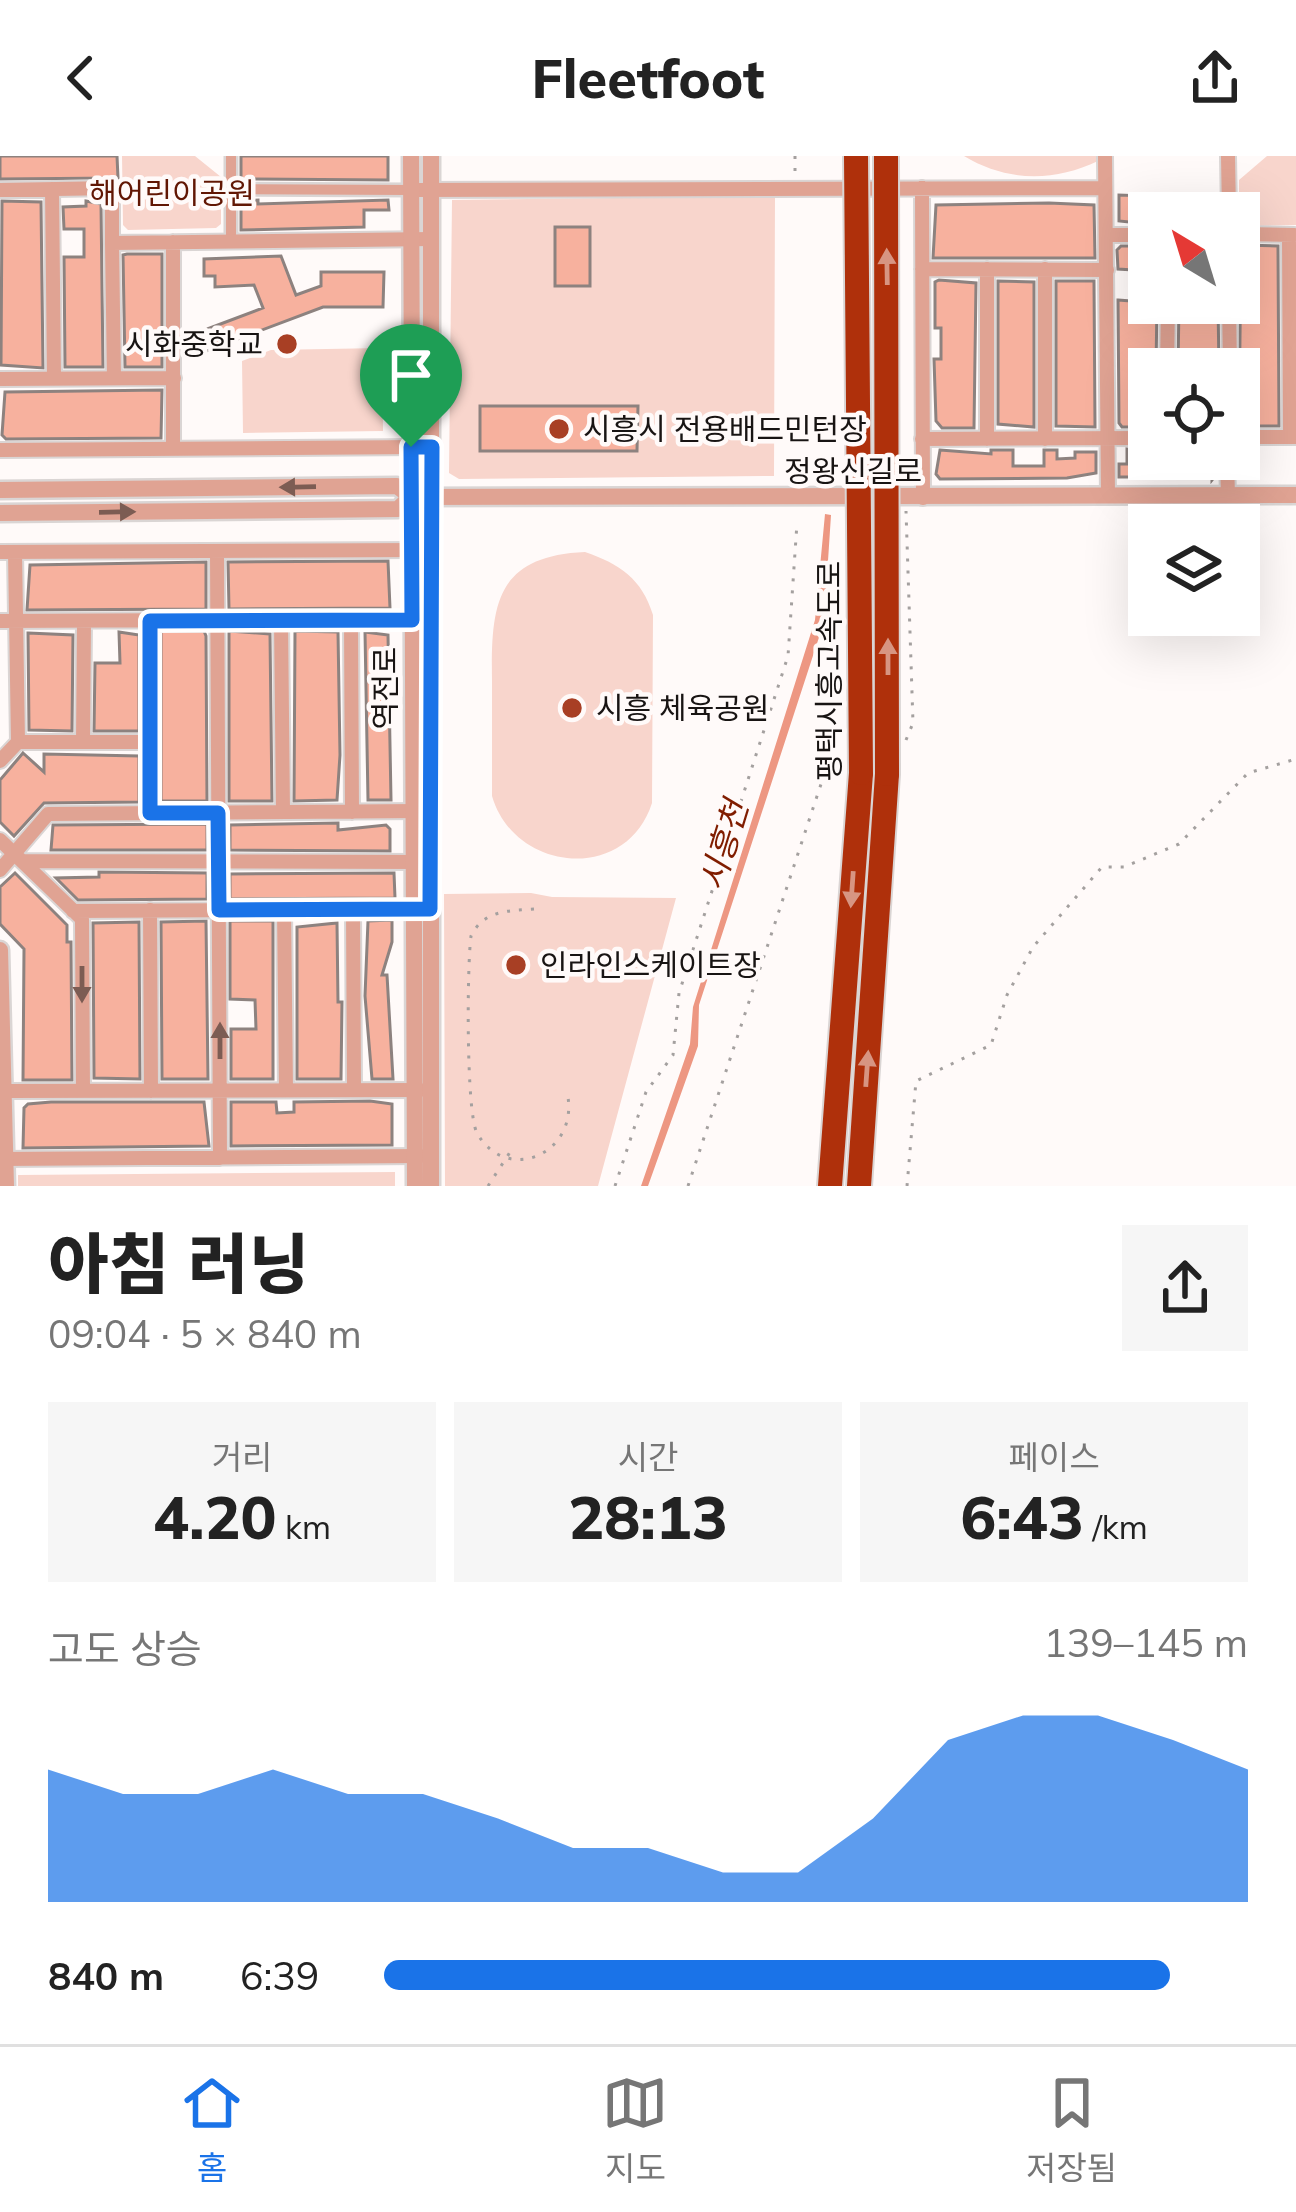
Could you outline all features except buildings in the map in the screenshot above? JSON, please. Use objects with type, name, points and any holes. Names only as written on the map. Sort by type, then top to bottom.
[{"type":"highway","name":"평택시흥고속도로","points":[[830,1186],[853,768],[856,156]]},
{"type":"highway","name":"평택시흥고속도로","points":[[859,1186],[887,774],[886,156]]},
{"type":"street","points":[[231,156],[231,241]]},
{"type":"street","name":"역전로","points":[[411,156],[411,550],[421,620],[423,1156],[431,1186]]},
{"type":"street","name":"역전로","points":[[421,620],[431,550],[431,156]]},
{"type":"street","points":[[1105,156],[1108,496]]},
{"type":"street","points":[[1228,156],[1228,192]]},
{"type":"street","points":[[0,190],[112,188],[114,378]]},
{"type":"street","points":[[914,498],[922,439],[922,188]]},
{"type":"street","points":[[231,189],[1105,188]]},
{"type":"street","points":[[52,189],[54,378]]},
{"type":"street","points":[[1260,234],[1292,235],[1293,437],[1260,437]]},
{"type":"street","points":[[1106,236],[1128,235]]},
{"type":"street","points":[[112,243],[432,239]]},
{"type":"street","points":[[172,242],[173,449]]},
{"type":"street","points":[[922,269],[1107,270]]},
{"type":"street","points":[[987,269],[987,439]]},
{"type":"street","points":[[1045,439],[1046,269]]},
{"type":"street","points":[[0,379],[173,377]]},
{"type":"street","points":[[922,439],[1128,438]]},
{"type":"street","points":[[0,450],[432,447]]},
{"type":"street","points":[[1228,480],[1228,496]]},
{"type":"street","name":"정왕신길로","points":[[0,490],[397,486],[411,497],[1296,495]]},
{"type":"street","name":"정왕신길로","points":[[0,513],[398,509],[411,497]]},
{"type":"street","points":[[18,742],[7,552],[431,550]]},
{"type":"street","points":[[217,551],[220,1158]]},
{"type":"street","points":[[281,620],[283,812]]},
{"type":"street","points":[[351,620],[352,812]]},
{"type":"street","points":[[8,621],[421,620]]},
{"type":"street","points":[[83,742],[84,621]]},
{"type":"street","points":[[150,621],[150,813]]},
{"type":"street","points":[[0,761],[18,742],[150,742]]},
{"type":"street","points":[[0,871],[18,858],[48,814],[421,811]]},
{"type":"street","points":[[0,840],[82,919],[82,1091]]},
{"type":"street","points":[[18,858],[421,862]]},
{"type":"street","points":[[284,909],[286,1090]]},
{"type":"street","points":[[352,909],[354,1090]]},
{"type":"street","points":[[73,910],[422,909]]},
{"type":"street","points":[[150,910],[151,1091]]},
{"type":"street","points":[[0,950],[6,1186]]},
{"type":"street","points":[[4,1091],[422,1090]]},
{"type":"street","points":[[3,1159],[423,1156]]},
{"type":"street","name":"역전로","points":[[415,1186],[423,1156]]},
{"type":"path","points":[[795,156],[795,181]]},
{"type":"path","points":[[904,745],[913,723],[914,498]]},
{"type":"path","points":[[615,1186],[646,1092],[673,1055],[679,993],[788,656],[797,523]]},
{"type":"path","points":[[907,1186],[916,1082],[991,1045],[1007,995],[1033,947],[1102,867],[1124,867],[1179,844],[1248,773],[1296,759]]},
{"type":"path","points":[[688,1186],[826,769],[853,768]]},
{"type":"path","points":[[534,909],[495,913],[476,926],[470,948],[472,1122],[479,1138],[506,1158],[522,1160],[552,1149],[569,1123],[568,1092]]},
{"type":"path","points":[[488,1186],[514,1146]]},
{"type":"green space","name":"해어린이공원","points":[[122,156],[195,156],[221,177],[221,224],[216,228],[128,230],[123,225]]},
{"type":"green space","points":[[964,156],[1098,156],[1098,161],[1065,173],[1031,176],[997,171]]},
{"type":"green space","points":[[1267,156],[1296,156],[1296,225],[1260,226],[1260,192],[1239,192],[1239,180]]},
{"type":"green space","points":[[775,196],[774,476],[459,479],[449,473],[452,200]]},
{"type":"green space","points":[[382,348],[383,431],[243,433],[242,361],[271,350]]},
{"type":"green space","name":"시흥 체육공원","points":[[585,552],[628,574],[653,615],[652,803],[639,829],[619,847],[596,856],[570,858],[545,853],[523,841],[504,821],[492,796],[493,631],[504,590],[515,575],[532,563]]},
{"type":"green space","points":[[444,894],[676,898],[598,1186],[445,1186]]},
{"type":"green space","points":[[395,1172],[395,1186],[18,1186],[18,1175]]},
{"type":"shaded area","points":[[825,514],[831,515],[824,622],[699,1005],[698,1046],[648,1186],[641,1186],[690,1044],[693,1007],[815,620]]},
{"type":"place","name":"시화중학교","points":[[287,344]]},
{"type":"place","name":"시흥시 전용배드민턴장","points":[[559,429]]},
{"type":"place","name":"시흥 체육공원","points":[[572,708]]},
{"type":"place","name":"인라인스케이트장","points":[[516,965]]},
{"type":"route","points":[[411,447],[432,447],[430,909],[219,910],[218,813],[150,813],[150,621],[412,620],[411,447]]},
{"type":"water label","name":"시흥천","points":[[723,845]]}]
